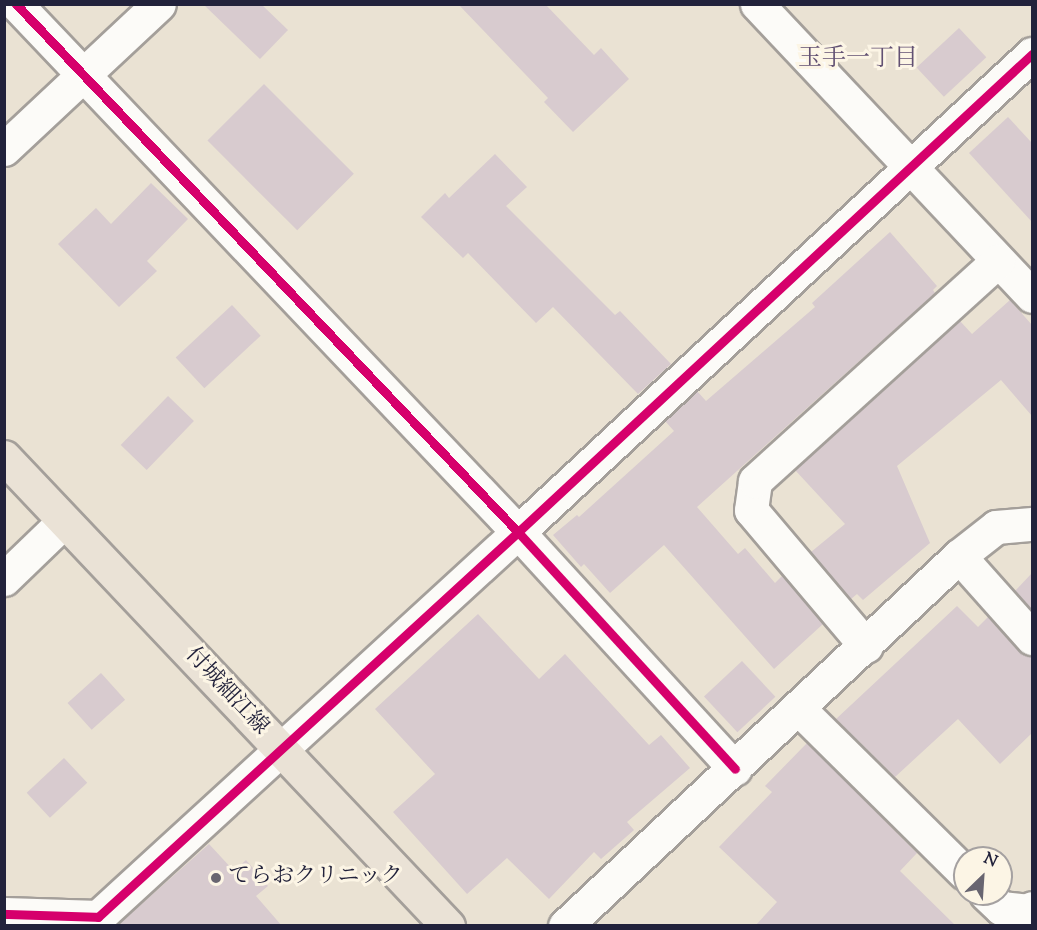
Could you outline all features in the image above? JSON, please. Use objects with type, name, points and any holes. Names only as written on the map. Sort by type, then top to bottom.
[{"type":"main road","name":"付城細江線","points":[[4,457],[448,926]]},
{"type":"street","points":[[16,4],[518,532],[735,769]]},
{"type":"street","points":[[4,149],[84,77],[159,4]]},
{"type":"street","points":[[757,4],[1032,296]]},
{"type":"street","points":[[4,914],[98,917],[518,532],[1032,54]]},
{"type":"street","points":[[866,646],[751,510],[755,481],[998,261]]},
{"type":"street","points":[[4,579],[64,521]]},
{"type":"street","points":[[565,926],[799,709],[959,556],[996,527],[1032,524]]},
{"type":"street","points":[[959,556],[1032,638]]},
{"type":"street","points":[[799,709],[953,861]]},
{"type":"street","points":[[999,906],[1029,911],[1032,908]]},
{"type":"building","points":[[203,4],[261,4],[288,30],[260,59]]},
{"type":"building","points":[[458,4],[545,4],[594,55],[601,48],[629,79],[573,132],[544,102],[548,98]]},
{"type":"building","points":[[959,28],[986,57],[944,97],[917,68]]},
{"type":"building","points":[[264,84],[354,174],[297,230],[207,141]]},
{"type":"building","points":[[1008,117],[1032,143],[1032,222],[969,153]]},
{"type":"building","points":[[495,154],[527,187],[506,206],[615,315],[620,311],[671,364],[638,394],[553,307],[536,323],[468,253],[463,258],[421,217],[445,193],[449,198]]},
{"type":"building","points":[[151,183],[188,219],[147,261],[157,271],[119,307],[58,244],[96,208],[111,224]]},
{"type":"building","points":[[890,232],[937,286],[933,290],[935,293],[697,507],[738,554],[745,548],[775,583],[782,576],[823,624],[774,669],[664,545],[610,593],[584,564],[581,567],[553,535],[577,515],[579,517],[674,431],[665,421],[697,391],[706,401],[815,307],[812,303]]},
{"type":"building","points":[[1010,300],[1032,325],[1032,416],[1001,380],[897,466],[930,543],[863,600],[857,594],[851,599],[811,552],[845,524],[795,470],[960,321],[972,334]]},
{"type":"building","points":[[232,305],[261,336],[204,388],[176,358]]},
{"type":"building","points":[[168,396],[194,421],[147,470],[121,445]]},
{"type":"building","points":[[1032,573],[1032,610],[1015,591]]},
{"type":"building","points":[[957,606],[978,627],[988,617],[1018,650],[1032,656],[1032,733],[1000,764],[958,719],[895,777],[836,719]]},
{"type":"building","points":[[478,614],[539,679],[565,654],[649,745],[661,735],[690,768],[627,822],[634,830],[601,859],[594,852],[549,899],[507,858],[467,894],[393,812],[435,774],[375,709]]},
{"type":"building","points":[[742,661],[775,697],[737,732],[704,696]]},
{"type":"building","points":[[101,673],[125,700],[92,730],[68,703]]},
{"type":"building","points":[[807,743],[917,853],[900,871],[956,926],[755,926],[777,902],[719,847],[772,792],[765,786]]},
{"type":"building","points":[[64,758],[87,783],[50,818],[27,793]]},
{"type":"building","name":"てらおクリニック","points":[[209,844],[234,871],[246,860],[268,886],[256,896],[282,926],[117,926]]},
{"type":"cycle path","points":[[16,4],[518,532],[735,769]]},
{"type":"cycle path","points":[[4,914],[98,917],[518,532],[1032,54]]},
{"type":"place","name":"てらおクリニック","points":[[216,878]]},
{"type":"district","name":"玉手一丁目","points":[[858,60]]}]
